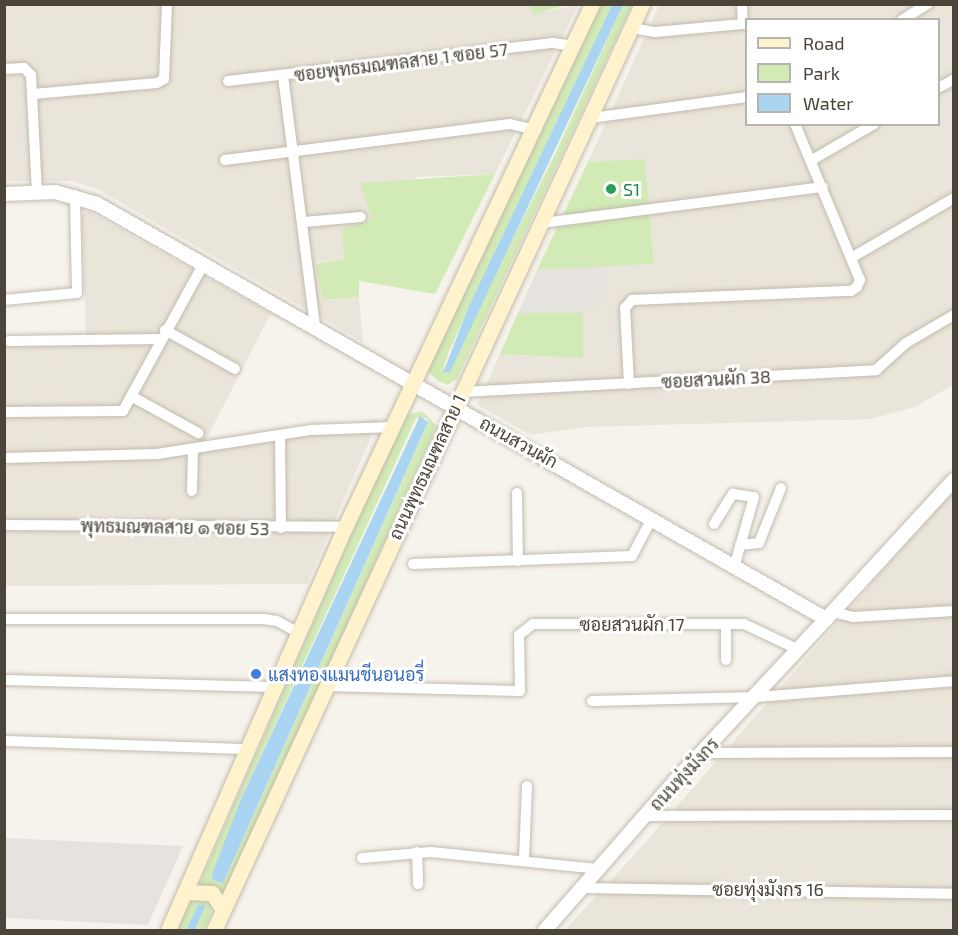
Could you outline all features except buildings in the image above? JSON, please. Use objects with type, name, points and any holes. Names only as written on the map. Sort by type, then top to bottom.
[{"type":"main road","points":[[168,930],[345,527],[417,383],[575,46],[592,4]]},
{"type":"main road","name":"ถนนพุทธมณฑลสาย 1","points":[[214,930],[450,404],[462,392],[542,224],[642,4]]},
{"type":"main road","points":[[185,892],[212,893],[223,910]]},
{"type":"street","points":[[33,94],[157,82],[164,79],[167,4]]},
{"type":"street","points":[[632,28],[655,32],[743,24],[742,4]]},
{"type":"street","points":[[905,18],[928,4]]},
{"type":"street","name":"ซอยพุทธมณฑลสาย 1 ซอย 57","points":[[228,81],[553,43],[575,46]]},
{"type":"street","points":[[4,69],[28,71],[33,94],[37,192]]},
{"type":"street","points":[[282,76],[304,222],[315,326]]},
{"type":"street","points":[[940,87],[954,79]]},
{"type":"street","points":[[591,118],[745,97]]},
{"type":"street","points":[[225,160],[510,124],[536,130]]},
{"type":"street","points":[[629,384],[625,308],[632,300],[851,291],[860,279],[796,126]]},
{"type":"street","points":[[812,160],[871,126]]},
{"type":"street","points":[[542,224],[823,187]]},
{"type":"street","name":"ถนนสวนผัก","points":[[4,194],[37,192],[75,195],[204,263],[829,616]]},
{"type":"street","points":[[4,300],[77,293],[75,195]]},
{"type":"street","points":[[851,258],[954,198]]},
{"type":"street","points":[[304,222],[361,217]]},
{"type":"street","points":[[4,412],[118,413],[131,396],[162,335],[204,263]]},
{"type":"street","name":"ซอยสวนผัก 38","points":[[462,392],[876,370],[906,343],[954,315]]},
{"type":"street","points":[[9,341],[162,335],[235,369]]},
{"type":"street","points":[[131,396],[198,433]]},
{"type":"street","points":[[4,458],[109,457],[193,450],[311,430],[393,427]]},
{"type":"street","points":[[280,436],[281,528]]},
{"type":"street","points":[[192,491],[193,450]]},
{"type":"street","points":[[829,616],[954,480]]},
{"type":"street","points":[[740,545],[759,543],[781,488]]},
{"type":"street","points":[[517,493],[518,561]]},
{"type":"street","points":[[714,524],[733,494],[752,495],[754,500],[735,564]]},
{"type":"street","points":[[413,564],[632,556],[652,518]]},
{"type":"street","name":"พุทธมณฑลสาย ๑ ซอย 53","points":[[4,525],[345,527]]},
{"type":"street","points":[[829,616],[853,617],[954,611]]},
{"type":"street","name":"ถนนทุ่งมังกร","points":[[549,930],[597,868],[757,697],[829,616]]},
{"type":"street","points":[[4,619],[263,619],[277,621],[299,633]]},
{"type":"street","points":[[726,624],[726,660]]},
{"type":"street","name":"ซอยสวนผัก 17","points":[[325,686],[520,691],[519,635],[527,626],[753,625],[799,650]]},
{"type":"street","points":[[4,680],[274,687]]},
{"type":"street","points":[[592,701],[757,697],[954,681]]},
{"type":"street","points":[[4,741],[246,749]]},
{"type":"street","points":[[703,753],[954,752]]},
{"type":"street","points":[[524,860],[526,786]]},
{"type":"street","points":[[645,816],[954,815]]},
{"type":"street","points":[[417,852],[418,884]]},
{"type":"street","points":[[362,858],[417,852],[597,868]]},
{"type":"street","name":"ซอยทุ่งมังกร 16","points":[[581,888],[954,894]]},
{"type":"shaded area","points":[[530,4],[533,14],[578,5],[495,174],[417,177],[372,221],[345,259],[317,263],[323,300],[359,297],[363,342],[97,189],[72,181],[5,181],[4,5]]},
{"type":"shaded area","points":[[659,5],[953,5],[953,385],[915,407],[871,419],[584,427],[531,435],[477,405],[500,354],[583,358],[583,305],[603,304],[604,266],[654,264],[645,160],[588,162]]},
{"type":"shaded area","points":[[88,211],[271,313],[205,442],[379,419],[307,584],[5,586],[4,342],[86,337],[82,214]]},
{"type":"shaded area","points":[[604,266],[603,305],[584,305],[583,313],[518,313],[537,270]]},
{"type":"shaded area","points":[[953,490],[953,930],[565,930],[635,854]]},
{"type":"shaded area","points":[[5,838],[183,846],[148,925],[5,918]]},
{"type":"green space","points":[[530,4],[566,5],[533,15]]},
{"type":"green space","points":[[601,5],[612,5],[469,307],[448,354],[444,367],[446,374],[557,150],[623,5],[632,5],[457,379],[447,385],[438,381],[428,371],[432,360]]},
{"type":"green space","name":"S1","points":[[645,159],[654,264],[537,270],[588,162]]},
{"type":"green space","points":[[495,174],[435,294],[359,281],[359,297],[323,300],[316,264],[344,259],[342,229],[372,220],[360,183]]},
{"type":"green space","points":[[518,313],[583,313],[583,358],[500,354]]},
{"type":"green space","points":[[422,411],[437,426],[224,897],[218,890],[199,885],[403,416]],"holes":[[[416,418],[427,418],[428,423],[223,883],[212,879],[242,797]]]},
{"type":"green space","points":[[191,899],[212,904],[211,915],[204,930],[195,930],[204,909],[204,905],[198,905],[186,930],[177,930]]},
{"type":"water","points":[[612,5],[623,5],[450,372],[443,373],[469,306]]},
{"type":"water","points":[[420,416],[428,422],[223,883],[212,879],[242,797]]},
{"type":"water","points":[[198,905],[205,905],[195,930],[186,930]]},
{"type":"place","name":"S1","points":[[611,189]]},
{"type":"place","name":"แสงทองแมนชีนอนอรี่","points":[[256,674]]}]
